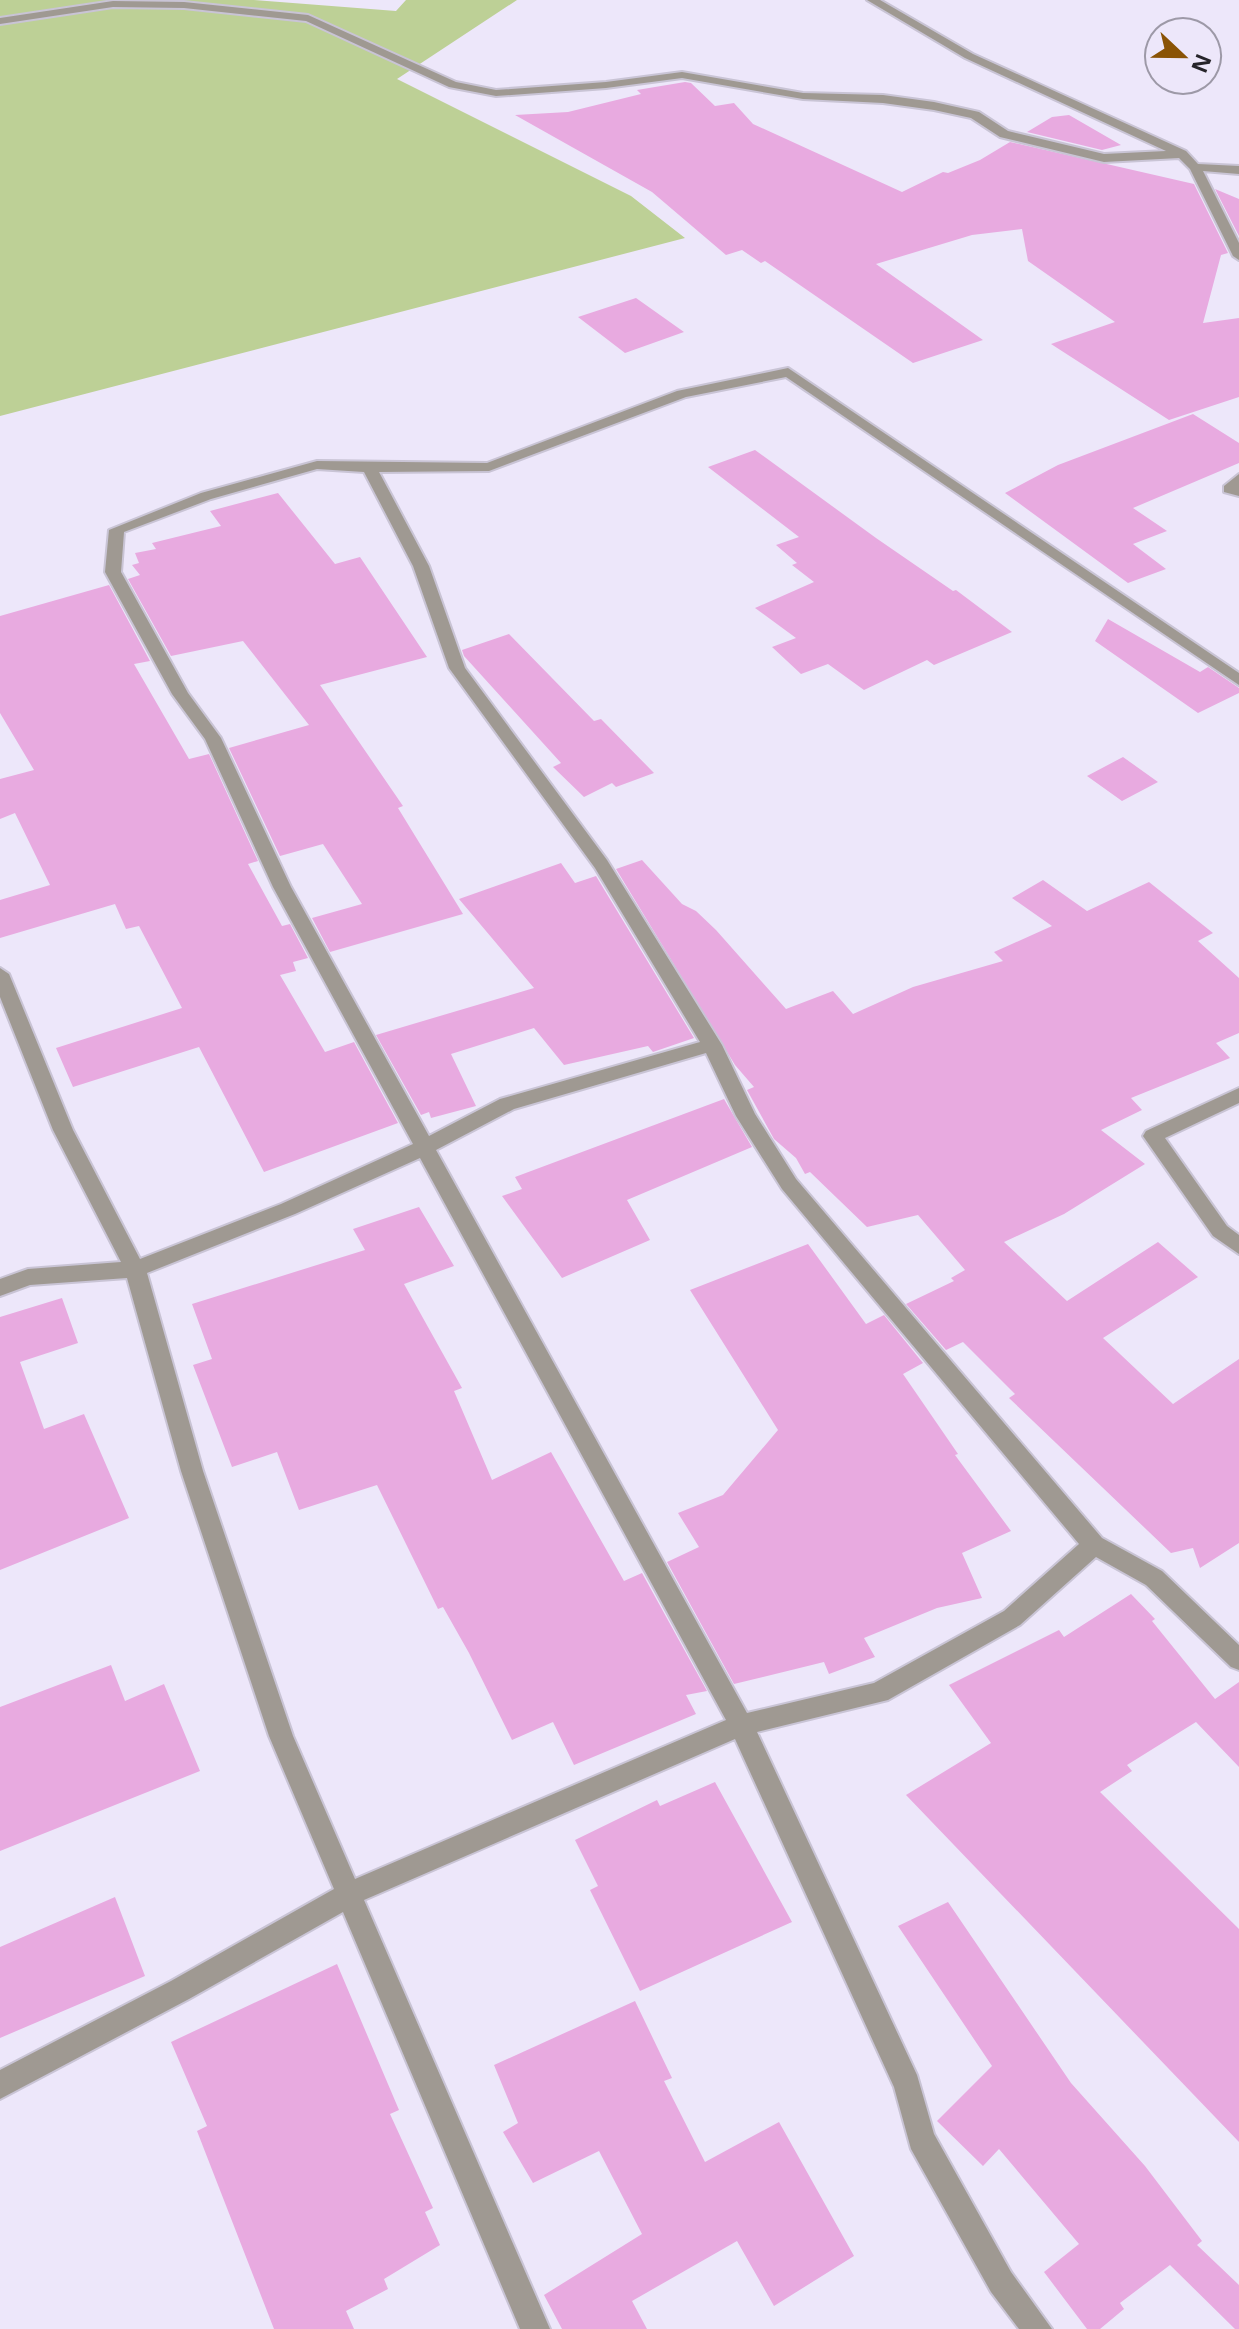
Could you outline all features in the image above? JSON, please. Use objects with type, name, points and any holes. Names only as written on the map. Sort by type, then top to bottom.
[{"type":"street","points":[[872,0],[969,56],[1182,154],[1195,167],[1239,256]]},
{"type":"street","points":[[0,21],[113,4],[184,5],[250,11],[308,18],[453,85],[477,92],[606,85],[682,75],[803,96],[883,99],[934,106],[975,115],[1004,134],[1104,158],[1182,154]]},
{"type":"street","points":[[1195,167],[1239,170]]},
{"type":"street","points":[[1037,2329],[1001,2282],[921,2139],[907,2085],[741,1725],[282,887],[213,738],[180,694],[113,572],[117,530],[206,496],[317,465],[489,467],[682,394],[788,372],[1239,680]]},
{"type":"street","points":[[369,468],[421,566],[457,668],[601,864],[712,1045],[746,1116],[789,1184],[1094,1545],[1154,1578],[1239,1660]]},
{"type":"street","points":[[1239,478],[1229,489],[1239,492]]},
{"type":"street","points":[[0,974],[63,1130],[135,1269],[192,1471],[281,1736],[535,2329]]},
{"type":"street","points":[[0,1288],[28,1277],[135,1269],[288,1209],[425,1147],[507,1104],[712,1045]]},
{"type":"street","points":[[1239,1095],[1153,1136],[1220,1231],[1239,1246]]},
{"type":"street","points":[[0,2085],[180,1990],[350,1894],[741,1725],[879,1692],[1012,1618],[1094,1545]]},
{"type":"green space","points":[[0,0],[254,0],[396,11],[406,0],[517,0],[397,79],[631,196],[685,238],[0,416]]},
{"type":"building","points":[[691,83],[715,106],[734,103],[753,124],[902,192],[943,172],[948,173],[980,160],[1010,142],[1194,184],[1228,253],[1221,255],[1203,323],[1239,318],[1239,397],[1169,420],[1051,344],[1115,322],[1028,261],[1022,229],[972,235],[876,264],[983,340],[913,363],[765,261],[761,263],[742,250],[726,255],[652,192],[515,115],[568,112],[641,94],[637,90]]},
{"type":"building","points":[[1069,115],[1121,145],[1102,150],[1027,132],[1052,117]]},
{"type":"building","points":[[1215,189],[1239,199],[1239,236]]},
{"type":"building","points":[[636,298],[684,332],[625,353],[578,317]]},
{"type":"building","points":[[1193,414],[1239,443],[1239,463],[1133,508],[1167,531],[1133,544],[1166,569],[1128,583],[1005,493],[1058,465]]},
{"type":"building","points":[[755,450],[1012,632],[934,665],[927,660],[864,690],[828,664],[801,674],[772,647],[796,638],[755,608],[814,582],[792,565],[797,563],[776,545],[799,537],[708,467]]},
{"type":"building","points":[[278,493],[335,564],[360,557],[427,657],[320,685],[403,806],[398,808],[463,914],[330,952],[312,918],[362,904],[323,844],[280,856],[229,748],[309,725],[243,641],[171,656],[128,579],[140,575],[132,565],[139,563],[135,553],[156,549],[152,543],[221,526],[210,511]]},
{"type":"building","points":[[109,585],[150,661],[134,664],[189,759],[209,754],[258,861],[248,864],[282,926],[290,924],[308,958],[293,962],[296,971],[280,975],[325,1052],[354,1042],[398,1123],[264,1172],[199,1047],[73,1087],[56,1048],[182,1008],[139,926],[126,929],[115,904],[0,938],[0,900],[50,885],[15,813],[0,819],[0,779],[34,770],[0,713],[0,616]]},
{"type":"building","points":[[1108,619],[1200,672],[1208,667],[1239,688],[1239,693],[1198,713],[1095,641]]},
{"type":"building","points":[[509,634],[594,721],[601,719],[654,773],[616,787],[612,783],[584,797],[553,767],[561,763],[464,656],[462,650]]},
{"type":"building","points":[[1123,757],[1158,782],[1122,801],[1087,776]]},
{"type":"building","points":[[642,860],[682,904],[696,911],[716,930],[786,1009],[833,991],[853,1014],[913,987],[1003,961],[994,952],[1052,926],[1012,898],[1043,880],[1087,911],[1149,882],[1213,933],[1198,941],[1239,978],[1239,1033],[1216,1043],[1230,1058],[1131,1098],[1142,1110],[1101,1130],[1145,1164],[1064,1214],[1004,1242],[1067,1301],[1158,1242],[1198,1277],[1103,1338],[1173,1404],[1239,1359],[1239,1543],[1200,1568],[1193,1548],[1171,1553],[1009,1398],[1015,1394],[963,1342],[946,1350],[906,1304],[954,1281],[951,1278],[965,1270],[918,1215],[867,1227],[810,1172],[805,1174],[796,1158],[774,1139],[747,1090],[754,1087],[735,1065],[616,869]]},
{"type":"building","points":[[561,863],[575,883],[596,876],[694,1038],[653,1052],[648,1046],[564,1065],[534,1028],[451,1054],[476,1106],[431,1118],[429,1112],[421,1115],[376,1035],[534,988],[459,899]]},
{"type":"building","points":[[724,1099],[752,1147],[627,1200],[650,1240],[562,1278],[502,1196],[522,1189],[515,1177]]},
{"type":"building","points":[[419,1207],[454,1266],[404,1284],[462,1388],[454,1391],[492,1480],[551,1452],[624,1581],[642,1573],[707,1691],[686,1695],[696,1714],[574,1765],[553,1722],[512,1740],[469,1653],[443,1607],[438,1609],[377,1485],[299,1510],[277,1452],[232,1467],[193,1365],[212,1359],[192,1304],[365,1250],[353,1229]]},
{"type":"building","points":[[808,1244],[866,1324],[884,1315],[923,1363],[903,1374],[958,1454],[955,1455],[1011,1531],[962,1553],[982,1598],[937,1608],[864,1638],[875,1657],[829,1674],[824,1662],[734,1684],[667,1562],[699,1547],[678,1513],[723,1495],[778,1430],[690,1290]]},
{"type":"building","points":[[62,1298],[78,1343],[20,1362],[44,1429],[84,1414],[129,1518],[0,1570],[0,1317]]},
{"type":"building","points":[[1131,1594],[1155,1619],[1152,1621],[1215,1699],[1239,1682],[1239,1767],[1196,1722],[1127,1765],[1132,1771],[1100,1792],[1239,1929],[1239,2142],[906,1795],[991,1743],[949,1685],[1059,1630],[1064,1637]]},
{"type":"building","points":[[111,1665],[125,1701],[164,1684],[200,1771],[0,1851],[0,1707]]},
{"type":"building","points":[[715,1782],[792,1922],[640,1991],[590,1890],[598,1886],[575,1840],[657,1800],[660,1806]]},
{"type":"building","points":[[115,1897],[145,1976],[0,2038],[0,1947]]},
{"type":"building","points":[[948,1902],[1071,2083],[1145,2166],[1202,2241],[1197,2245],[1239,2285],[1239,2329],[1235,2329],[1170,2265],[1120,2303],[1124,2309],[1100,2329],[1087,2329],[1044,2272],[1079,2244],[999,2149],[983,2166],[937,2121],[992,2066],[898,1926]]},
{"type":"building","points":[[337,1964],[399,2110],[390,2114],[433,2208],[425,2212],[440,2245],[384,2279],[388,2289],[346,2311],[354,2329],[274,2329],[197,2131],[207,2126],[171,2042]]},
{"type":"building","points":[[635,2001],[672,2078],[664,2081],[705,2162],[779,2122],[854,2256],[774,2306],[737,2241],[632,2301],[647,2329],[562,2329],[544,2295],[642,2234],[599,2151],[533,2183],[503,2132],[518,2123],[494,2065]]}]
